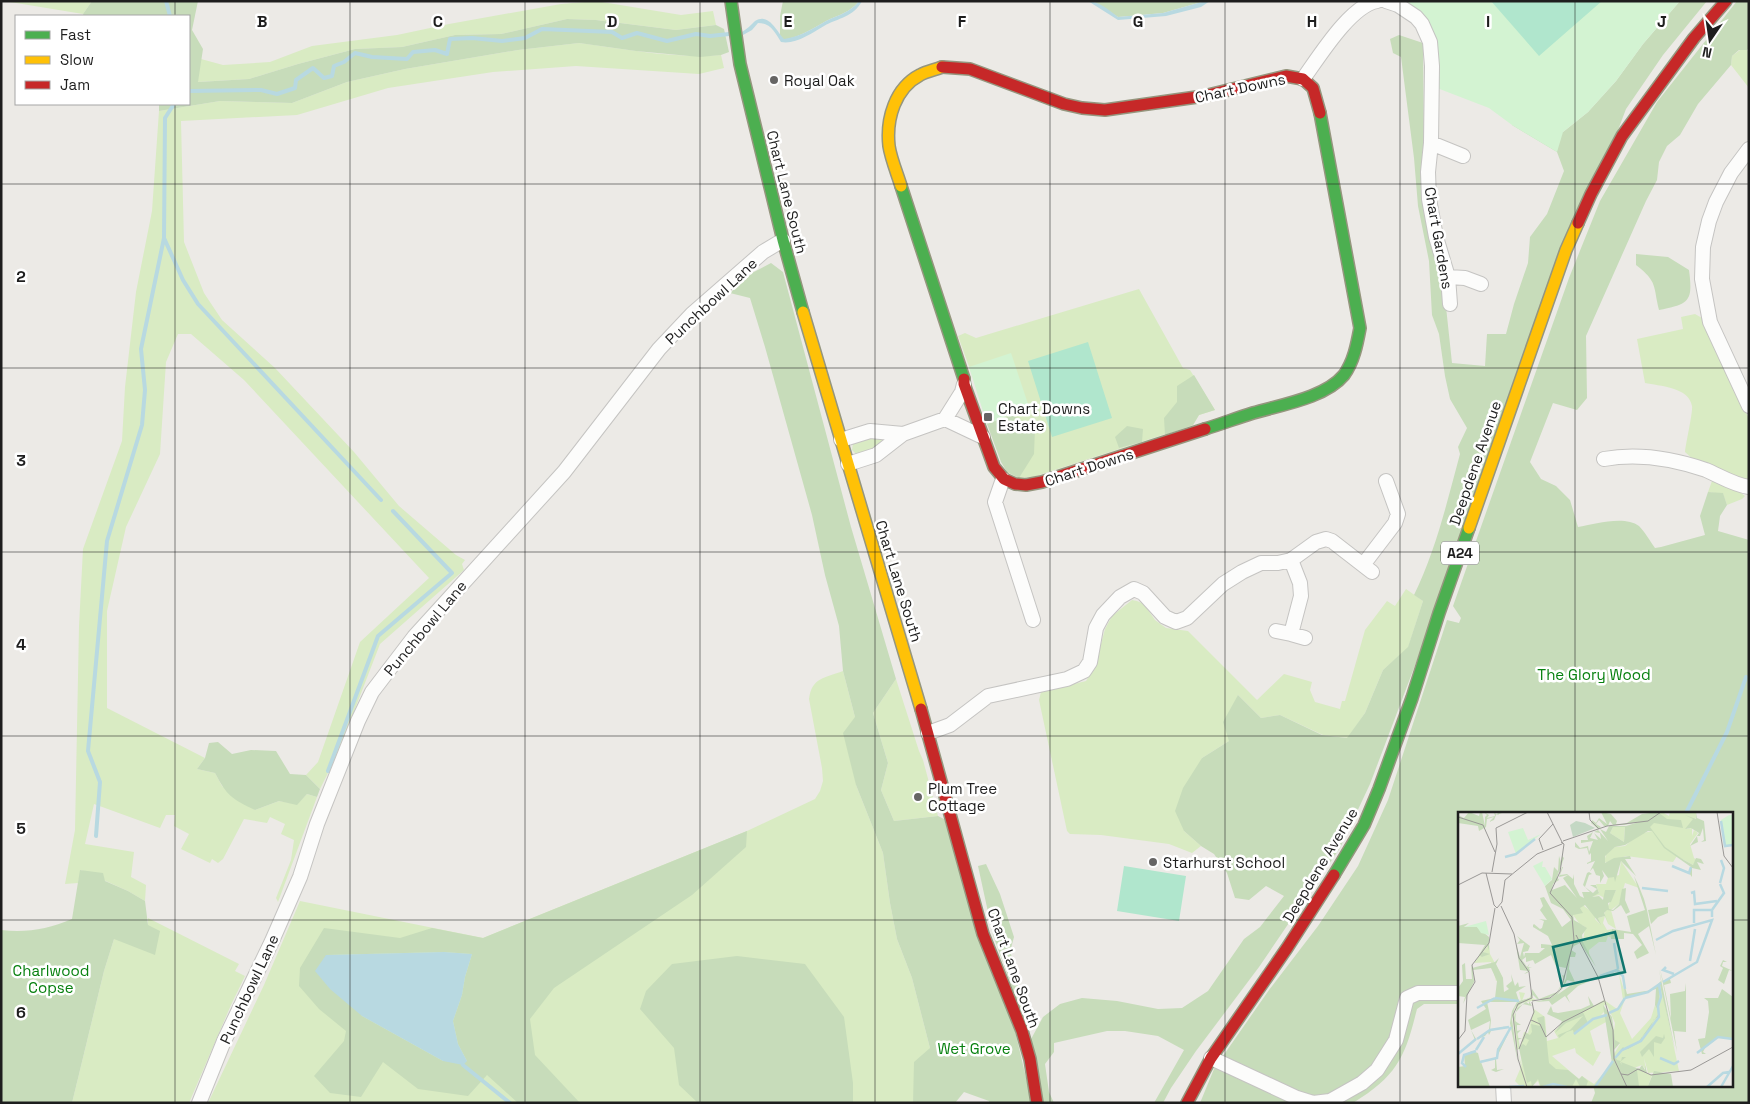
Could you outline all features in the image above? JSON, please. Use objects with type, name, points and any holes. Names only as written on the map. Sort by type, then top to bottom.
[{"type":"main road","name":"Chart Lane South","points":[[731,1],[740,64],[783,240],[814,353],[928,733],[983,934],[1026,1047],[1037,1103]]},
{"type":"main road","name":"Deepdene Avenue","points":[[1187,1103],[1211,1058],[1287,948],[1347,855],[1364,825],[1412,698],[1439,613],[1563,259],[1591,194],[1622,136],[1694,38],[1726,1]]},
{"type":"main road","name":"Chart Downs","points":[[942,67],[970,69],[1064,104],[1105,110],[1204,96],[1286,76],[1303,79],[1313,88],[1319,106],[1360,328],[1357,348],[1350,366],[1338,380],[1323,389],[1249,415],[1024,487],[1003,479],[994,467],[964,384],[889,145],[889,122],[894,102],[905,88],[920,75],[942,67]]},
{"type":"street","points":[[1303,79],[1358,10],[1377,1]]},
{"type":"street","name":"Chart Gardens","points":[[1386,1],[1398,5],[1416,17],[1422,24],[1430,42],[1432,66],[1431,143],[1428,172],[1429,199],[1436,236],[1448,277],[1450,304]]},
{"type":"street","points":[[1431,143],[1463,156]]},
{"type":"street","points":[[1749,149],[1732,173],[1716,202],[1709,221],[1703,246],[1702,279],[1710,322],[1749,406]]},
{"type":"street","name":"Punchbowl Lane","points":[[199,1103],[224,1041],[272,941],[300,877],[321,815],[358,721],[372,692],[414,637],[564,472],[660,348],[692,314],[749,264],[783,240]]},
{"type":"street","points":[[1448,277],[1465,278],[1481,284]]},
{"type":"street","points":[[848,464],[876,455],[903,434],[946,419],[962,392],[964,384]]},
{"type":"street","points":[[946,419],[982,437]]},
{"type":"street","points":[[841,440],[870,431],[903,434]]},
{"type":"street","points":[[1604,458],[1616,456],[1650,457],[1686,464],[1749,487]]},
{"type":"street","points":[[1003,479],[995,502],[1033,620]]},
{"type":"street","points":[[928,733],[950,724],[988,696],[1067,679],[1084,671],[1090,662],[1096,628],[1103,615],[1120,597],[1134,589],[1143,592],[1165,617],[1176,622],[1187,618],[1223,584],[1242,572],[1261,563],[1278,563],[1291,560],[1316,542],[1326,539],[1332,541],[1368,568],[1395,523],[1398,514],[1386,481]]},
{"type":"street","points":[[1291,560],[1300,584],[1300,596],[1291,634]]},
{"type":"street","points":[[1276,631],[1305,638]]},
{"type":"street","points":[[1211,1058],[1297,1098],[1313,1103],[1330,1101],[1362,1082],[1382,1063],[1396,1040],[1407,998],[1418,993],[1458,992]]},
{"type":"street","points":[[1503,1086],[1504,1103]]},
{"type":"green space","points":[[4,1],[92,1],[83,14]]},
{"type":"green space","points":[[92,1],[198,1],[192,30],[203,49],[198,82],[249,79],[355,49],[402,47],[455,35],[501,34],[567,19],[596,20],[676,30],[716,25],[724,29],[729,52],[721,55],[700,57],[579,43],[518,50],[405,69],[347,82],[292,103],[220,101],[159,111],[159,105],[190,105],[190,15],[83,14]]},
{"type":"green space","points":[[596,1],[681,15],[713,11],[716,25],[676,30],[596,20],[567,19],[501,34],[455,35],[402,47],[355,49],[249,79],[197,82],[201,59],[223,65],[270,62],[312,46],[397,35],[561,4]]},
{"type":"green space","points":[[783,1],[859,1],[846,12],[803,34],[784,40],[780,36],[780,16]]},
{"type":"green space","points":[[1093,1],[1205,1],[1163,13],[1118,17]]},
{"type":"green space","points":[[1405,1],[1680,1],[1643,44],[1616,81],[1588,112],[1563,132],[1557,152],[1512,125],[1489,108],[1437,88],[1435,38],[1431,26],[1424,16]]},
{"type":"green space","points":[[1491,1],[1602,1],[1539,56]]},
{"type":"green space","points":[[1680,1],[1707,1],[1663,55],[1626,109],[1370,784],[1340,848],[1259,967],[1196,1051],[1163,1103],[1154,1103],[1184,1050],[1158,1036],[1125,1031],[1107,1031],[1054,1043],[1054,1052],[1045,1064],[1049,1092],[1054,1103],[1043,1103],[1030,1041],[1043,1017],[1060,1004],[1082,998],[1117,1001],[1158,1009],[1182,1008],[1208,991],[1244,939],[1260,927],[1284,896],[1266,886],[1249,900],[1235,898],[1227,873],[1214,854],[1201,846],[1184,831],[1175,811],[1183,788],[1202,758],[1229,741],[1223,722],[1238,695],[1261,718],[1280,715],[1322,735],[1347,738],[1365,713],[1383,670],[1408,647],[1423,601],[1414,595],[1435,543],[1460,454],[1458,447],[1467,428],[1450,399],[1439,334],[1432,315],[1429,261],[1418,206],[1401,57],[1393,53],[1390,39],[1399,35],[1423,43],[1424,142],[1452,363],[1485,366],[1487,334],[1506,334],[1528,263],[1530,237],[1547,214],[1564,171],[1557,152],[1512,125],[1563,132],[1588,112],[1616,81],[1643,44]]},
{"type":"green space","name":"The Glory Wood","points":[[1737,1],[1749,1],[1749,48],[1747,50],[1739,50],[1732,56],[1731,65],[1698,104],[1680,135],[1667,146],[1659,162],[1657,180],[1586,336],[1587,398],[1577,410],[1553,403],[1530,462],[1541,479],[1556,486],[1570,500],[1578,527],[1609,521],[1626,521],[1639,526],[1655,548],[1661,547],[1705,535],[1700,516],[1708,492],[1723,493],[1727,505],[1720,516],[1718,531],[1749,540],[1749,1103],[1591,1103],[1595,1093],[1593,1086],[1732,1086],[1732,812],[1458,812],[1458,1004],[1424,1004],[1417,1009],[1408,1040],[1397,1064],[1380,1083],[1353,1103],[1200,1103],[1214,1069],[1269,990],[1318,926],[1358,866],[1388,800],[1447,620],[1459,623],[1461,618],[1453,606],[1569,278],[1600,201],[1657,102]]},
{"type":"green space","points":[[579,43],[668,55],[721,55],[724,68],[699,74],[576,66],[493,72],[388,88],[297,115],[181,121],[184,242],[204,293],[222,320],[275,368],[354,452],[399,506],[456,555],[465,560],[462,564],[464,570],[380,644],[338,753],[320,789],[306,775],[318,762],[360,642],[429,578],[244,380],[191,334],[178,334],[166,362],[160,454],[126,527],[107,611],[107,708],[205,758],[197,769],[215,773],[222,786],[255,810],[279,801],[297,804],[307,794],[317,797],[278,902],[276,898],[291,860],[294,840],[281,834],[285,824],[270,817],[267,823],[244,819],[223,859],[218,863],[212,859],[210,863],[181,849],[189,834],[174,826],[175,815],[166,815],[160,828],[94,804],[85,844],[134,852],[131,877],[146,885],[145,901],[128,891],[81,870],[78,883],[65,884],[75,830],[79,626],[83,549],[122,441],[125,387],[136,292],[152,211],[159,111],[220,101],[292,103],[347,82],[405,69],[518,50]]},
{"type":"green space","points":[[1740,50],[1747,50],[1749,53],[1749,88],[1731,65],[1732,56]]},
{"type":"green space","points":[[1636,254],[1668,257],[1689,270],[1690,288],[1687,299],[1677,306],[1659,310],[1654,285],[1648,276],[1636,265]]},
{"type":"green space","name":"Wet Grove","points":[[771,263],[783,272],[851,527],[896,679],[873,713],[888,763],[881,790],[894,821],[938,816],[944,819],[1010,1010],[1032,1103],[989,1103],[989,1101],[964,1092],[955,1103],[913,1103],[914,1062],[930,1048],[912,978],[897,939],[883,853],[856,785],[843,733],[855,717],[843,671],[839,626],[825,575],[812,515],[750,298],[730,293],[752,273]]},
{"type":"green space","points":[[1139,289],[1183,368],[1190,370],[1215,410],[1199,415],[1193,425],[1033,477],[1019,478],[1007,472],[958,336],[965,333],[976,338]]},
{"type":"green space","points":[[1695,314],[1702,318],[1749,419],[1749,482],[1696,462],[1685,452],[1692,409],[1690,400],[1680,391],[1673,388],[1645,383],[1637,339],[1683,329],[1681,317]]},
{"type":"green space","points":[[1088,342],[1112,418],[1052,437],[1028,361]]},
{"type":"green space","points":[[1011,353],[1029,407],[987,424],[969,367]]},
{"type":"green space","points":[[1194,375],[1215,410],[1199,415],[1193,425],[1165,435],[1164,418],[1177,402],[1177,386]]},
{"type":"green space","points":[[1012,415],[1035,428],[1034,454],[1019,478],[1007,472],[1001,462],[987,424]]},
{"type":"green space","points":[[1127,426],[1143,429],[1142,442],[1119,448],[1115,437]]},
{"type":"green space","points":[[875,436],[881,438],[880,446],[856,454],[852,450],[853,443]]},
{"type":"green space","points":[[1712,481],[1745,496],[1727,505],[1723,494],[1708,492]]},
{"type":"green space","points":[[1406,589],[1423,601],[1408,648],[1383,670],[1365,713],[1348,738],[1323,735],[1280,715],[1261,718],[1238,695],[1229,741],[1202,758],[1184,831],[1201,846],[1192,853],[1169,844],[1101,835],[1070,834],[1067,831],[1039,700],[1041,692],[1086,681],[1095,666],[1105,629],[1112,616],[1132,600],[1144,604],[1155,620],[1166,628],[1188,631],[1257,700],[1284,674],[1312,682],[1310,690],[1315,702],[1340,709],[1342,701],[1345,701],[1365,630],[1387,601],[1395,606]]},
{"type":"green space","points":[[843,671],[855,717],[856,785],[883,853],[897,939],[912,978],[930,1048],[914,1094],[913,1103],[208,1103],[264,985],[300,901],[483,938],[747,831],[815,799],[820,791],[823,781],[822,768],[809,699],[816,682]]},
{"type":"green space","points":[[896,679],[923,760],[938,816],[894,821],[881,790],[888,763],[873,713]]},
{"type":"green space","points":[[218,742],[232,754],[251,750],[276,751],[290,774],[306,775],[320,789],[317,797],[307,794],[297,805],[279,801],[255,810],[241,803],[227,792],[215,773],[197,769],[205,758],[209,743]]},
{"type":"green space","points":[[747,831],[746,847],[692,895],[554,988],[530,1019],[535,1055],[580,1103],[518,1103],[487,1075],[468,1096],[418,1089],[383,1062],[361,1097],[330,1093],[314,1076],[344,1041],[346,1031],[319,1009],[299,986],[300,968],[324,928],[400,938],[432,928],[483,938]],"holes":[[[444,952],[472,954],[462,995],[453,1021],[458,1044],[467,1061],[443,1061],[362,1016],[326,955]]]},
{"type":"green space","points":[[986,864],[1000,894],[1014,937],[1010,952],[1018,973],[1018,987],[1029,1004],[1022,1015],[993,935],[978,866]]},
{"type":"green space","points":[[1124,866],[1186,876],[1179,921],[1117,911]]},
{"type":"green space","name":"Charlwood Copse","points":[[80,870],[103,873],[105,881],[145,901],[148,925],[160,931],[155,955],[114,939],[104,971],[72,1103],[1,1103],[1,930],[20,931],[37,929],[72,919]]},
{"type":"green space","points":[[148,918],[239,964],[235,971],[245,976],[189,1103],[72,1103],[104,971],[114,939],[148,925]]},
{"type":"green space","points":[[737,956],[805,964],[844,1017],[853,1083],[853,1103],[698,1103],[679,1085],[674,1048],[640,1009],[646,991],[672,964]]},
{"type":"water","points":[[859,1],[862,1],[855,11],[792,42],[781,42],[772,29],[762,23],[758,23],[752,30],[743,35],[742,32],[755,21],[764,19],[772,24],[784,39],[794,37],[846,12]]},
{"type":"water","points":[[1088,1],[1100,4],[1118,17],[1163,13],[1210,1],[1201,7],[1166,16],[1118,20]]},
{"type":"water","points":[[444,952],[472,954],[462,995],[453,1021],[458,1044],[467,1061],[463,1065],[443,1061],[362,1016],[330,989],[315,971],[326,955]]},
{"type":"waterway","points":[[166,1],[170,15]]},
{"type":"waterway","points":[[190,91],[261,90],[277,94],[295,88],[296,80],[313,68],[324,78],[332,76],[334,66],[344,62],[355,53],[372,57],[407,59],[413,52],[435,50],[447,54],[450,39],[472,38],[502,41],[525,38],[542,29],[612,32],[622,38],[637,33],[667,41],[696,34],[710,36],[729,34]]},
{"type":"waterway","points":[[96,836],[100,782],[88,751],[107,541],[142,425],[145,390],[141,349],[164,238],[165,118],[173,105]]},
{"type":"waterway","points":[[164,238],[183,280],[198,304],[381,500]]},
{"type":"waterway","points":[[328,771],[378,636],[452,573],[393,511]]},
{"type":"waterway","points":[[1687,812],[1727,732],[1746,677]]},
{"type":"waterway","points":[[463,1065],[510,1103]]},
{"type":"traffic: fast","points":[[731,1],[740,64],[783,240],[803,312]]},
{"type":"traffic: fast","points":[[1205,429],[1253,413],[1302,400],[1326,390],[1344,375],[1353,358],[1360,328],[1320,113]]},
{"type":"traffic: fast","points":[[901,186],[964,379]]},
{"type":"traffic: fast","points":[[1334,875],[1364,825],[1379,789],[1412,698],[1469,528]]},
{"type":"traffic: slow","points":[[901,186],[889,146],[888,136],[894,105],[898,96],[911,81],[942,67]]},
{"type":"traffic: slow","points":[[1469,528],[1566,250],[1578,223]]},
{"type":"traffic: slow","points":[[803,312],[921,709]]},
{"type":"traffic: jam","points":[[1578,223],[1622,136],[1694,38],[1726,1]]},
{"type":"traffic: jam","points":[[942,67],[970,69],[1064,104],[1105,110],[1204,96],[1286,76],[1303,79],[1313,88],[1320,113]]},
{"type":"traffic: jam","points":[[964,379],[964,384],[994,467],[1004,479],[1015,484],[1026,485],[1042,482],[1205,429]]},
{"type":"traffic: jam","points":[[921,709],[983,934],[1022,1031],[1030,1059],[1037,1103]]},
{"type":"traffic: jam","points":[[1187,1103],[1211,1058],[1287,948],[1334,875]]},
{"type":"place","name":"Royal Oak","points":[[774,80]]},
{"type":"place","name":"Chart Downs Estate","points":[[988,417]]},
{"type":"place","name":"Plum Tree Cottage","points":[[918,797]]},
{"type":"place","name":"Starhurst School","points":[[1153,862]]}]
